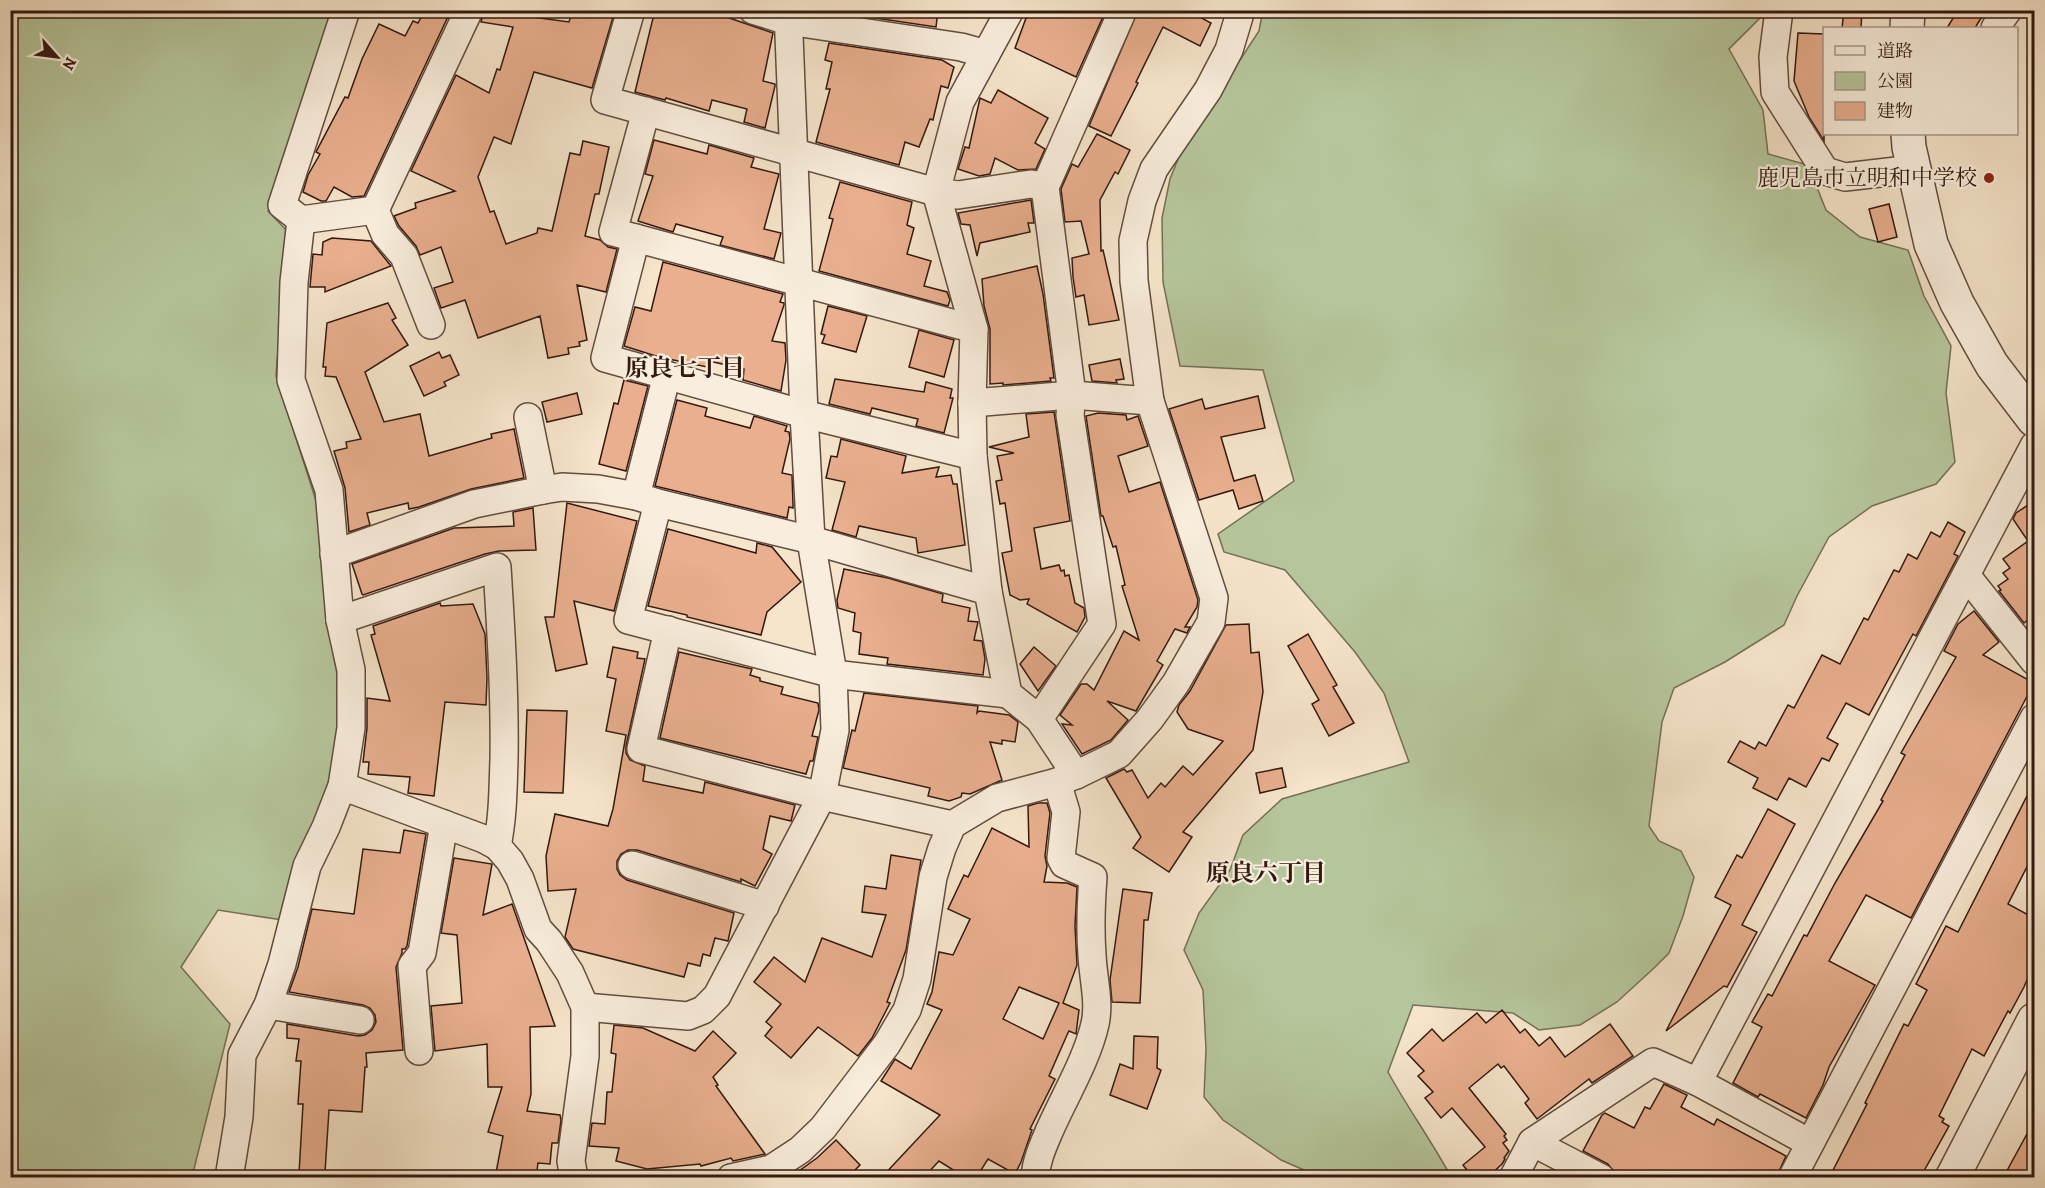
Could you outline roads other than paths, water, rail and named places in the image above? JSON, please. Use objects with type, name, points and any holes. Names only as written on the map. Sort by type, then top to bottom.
[{"type":"street","points":[[346,10],[282,205],[301,220],[375,210]]},
{"type":"street","points":[[431,326],[404,256],[384,234],[375,210],[469,10]]},
{"type":"street","points":[[631,10],[605,100],[936,192],[958,195],[1031,184],[1045,187]]},
{"type":"street","points":[[753,10],[962,47],[986,54]]},
{"type":"street","points":[[1008,694],[988,591],[973,456],[974,329],[936,192],[960,102],[1010,10]]},
{"type":"street","points":[[1039,719],[1102,624],[1070,415],[1072,395],[1045,187],[1124,10]]},
{"type":"street","points":[[731,1178],[771,1168],[800,1150],[823,1128],[887,1044],[907,1010],[917,979],[933,877],[952,825],[997,798],[1067,779],[1119,754],[1176,683],[1211,622],[1214,598],[1150,401],[1134,281],[1133,241],[1142,201],[1154,169],[1219,70],[1229,50],[1241,10]]},
{"type":"street","points":[[1779,10],[1773,57],[1775,92],[1825,171],[1845,177],[1913,146],[1931,244],[1957,303],[1992,364],[2034,420]]},
{"type":"street","points":[[1907,27],[1908,10]]},
{"type":"street","points":[[1996,27],[2008,10]]},
{"type":"street","points":[[585,1007],[688,1016],[703,1010],[717,996],[822,796],[836,730],[833,674],[811,540],[788,16]]},
{"type":"street","points":[[646,111],[613,232],[974,329]]},
{"type":"street","points":[[229,1178],[239,1117],[242,1055],[268,1005],[282,964],[307,866],[342,786],[351,728],[351,670],[340,620],[329,490],[291,380],[294,282],[301,220]]},
{"type":"street","points":[[636,238],[605,358],[804,414],[973,456]]},
{"type":"street","points":[[667,375],[628,620],[833,674],[1008,694],[1039,719],[1067,779],[1061,858],[1064,864],[1093,877],[1090,924],[1097,997],[1096,1022],[1088,1047],[1041,1149],[1035,1178]]},
{"type":"street","points":[[972,403],[1072,395],[1150,401]]},
{"type":"street","points":[[528,417],[543,490]]},
{"type":"street","points":[[1698,1082],[2034,446]]},
{"type":"street","points":[[334,554],[474,504],[562,487],[598,489],[811,540],[988,591]]},
{"type":"street","points":[[340,620],[496,567],[505,711],[502,822],[497,846]]},
{"type":"street","points":[[1966,575],[2034,661]]},
{"type":"street","points":[[668,630],[641,749],[822,796],[952,825]]},
{"type":"street","points":[[1792,1178],[2034,718]]},
{"type":"street","points":[[342,786],[497,846],[510,861],[520,879],[538,929],[549,941],[570,973],[585,1007],[585,1056],[571,1161],[574,1178]]},
{"type":"street","points":[[419,1051],[412,966],[422,953],[444,824]]},
{"type":"street","points":[[632,866],[765,906]]},
{"type":"street","points":[[268,1005],[360,1020]]},
{"type":"street","points":[[1952,1178],[2034,1020]]},
{"type":"street","points":[[1514,1178],[1532,1142],[1653,1062],[1698,1082],[1810,1143]]},
{"type":"street","points":[[1532,1142],[1601,1178]]},
{"type":"place","name":"鹿児島市立明和中学校","points":[[1989,178]]},
{"type":"district","name":"原良七丁目","points":[[685,368]]},
{"type":"district","name":"原良六丁目","points":[[1266,873]]}]
